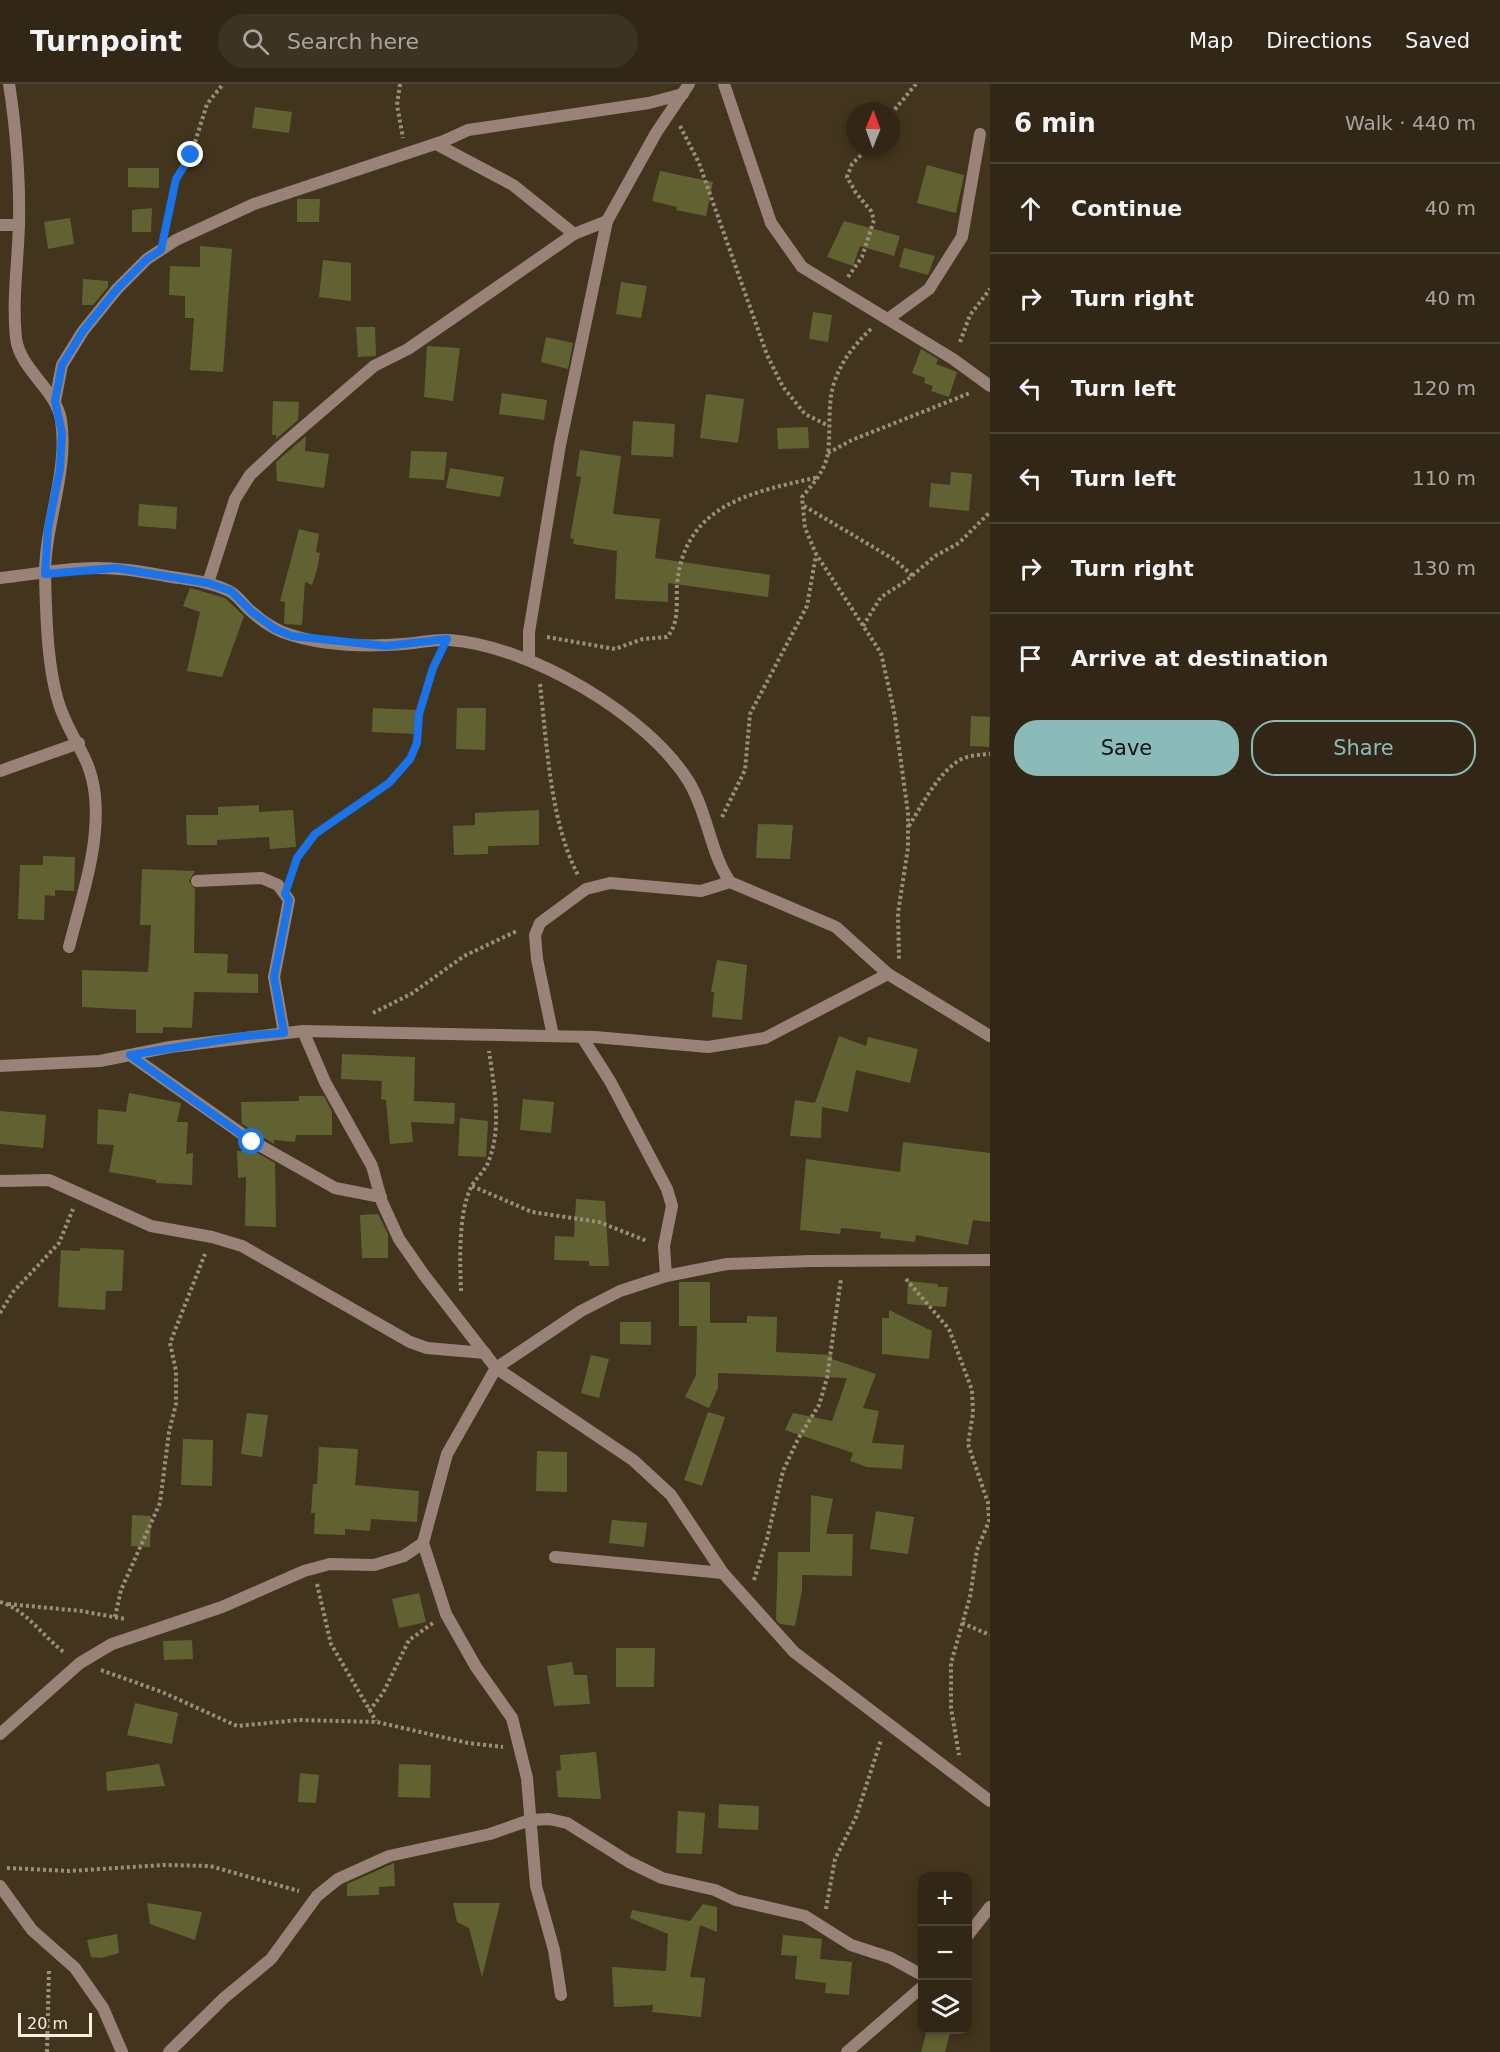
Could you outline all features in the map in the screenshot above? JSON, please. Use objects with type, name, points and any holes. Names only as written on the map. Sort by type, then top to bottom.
[{"type":"street","points":[[9,84],[19,195],[14,317],[17,342],[32,373],[55,401]]},
{"type":"street","points":[[724,84],[771,223],[802,267],[953,360],[988,385]]},
{"type":"street","points":[[533,663],[529,632],[560,445],[607,220],[656,133],[686,89]]},
{"type":"street","points":[[69,947],[83,899],[95,830],[95,796],[88,760],[63,716],[51,672],[45,574],[48,529],[60,469],[61,426],[55,401],[62,365],[83,331],[117,289],[147,259],[176,240],[254,204],[436,144],[468,130],[494,124],[561,117],[649,103],[686,89]]},
{"type":"street","points":[[885,318],[929,289],[962,237],[980,134]]},
{"type":"street","points":[[436,144],[513,185],[574,234]]},
{"type":"street","points":[[208,583],[235,499],[250,475],[374,366],[408,349],[574,234],[607,220]]},
{"type":"street","points":[[0,225],[19,225]]},
{"type":"street","points":[[0,578],[116,568],[208,583],[231,591],[252,612],[275,629],[292,636],[386,646],[447,639],[482,645],[533,663],[584,689],[629,720],[660,746],[688,781],[706,816],[720,867],[730,882],[836,927],[888,974],[990,1036]]},
{"type":"street","points":[[0,771],[79,743]]},
{"type":"street","points":[[197,881],[262,878],[278,885],[289,900],[274,977],[284,1033]]},
{"type":"street","points":[[554,1036],[537,959],[535,935],[540,923],[586,889],[610,883],[701,891],[730,882]]},
{"type":"street","points":[[0,1065],[90,1061],[245,1036],[303,1032],[582,1037],[708,1047],[744,1043],[786,1029],[888,974]]},
{"type":"street","points":[[303,1032],[325,1082],[372,1166],[381,1197],[399,1239],[496,1368],[633,1460],[654,1477],[671,1495],[723,1573],[794,1652],[990,1801]]},
{"type":"street","points":[[582,1037],[610,1081],[668,1189],[672,1206],[664,1246],[666,1275]]},
{"type":"street","points":[[130,1055],[252,1142],[334,1188],[381,1197]]},
{"type":"street","points":[[0,1181],[49,1180],[81,1192],[151,1226],[212,1237],[242,1246],[410,1342],[427,1348],[485,1353]]},
{"type":"street","points":[[561,1995],[554,1950],[536,1886],[527,1778],[512,1718],[476,1667],[446,1614],[423,1543],[447,1454],[496,1368],[581,1311],[620,1291],[666,1275],[727,1264],[843,1260],[990,1260]]},
{"type":"street","points":[[0,1734],[80,1663],[111,1644],[222,1607],[315,1568],[330,1564],[374,1565],[404,1556],[423,1543]]},
{"type":"street","points":[[555,1557],[723,1573]]},
{"type":"street","points":[[169,2052],[224,1998],[271,1959],[317,1896],[338,1878],[389,1856],[490,1834],[530,1820],[549,1819],[567,1823],[629,1862],[662,1878],[715,1890],[736,1900],[805,1916],[851,1945],[891,1958],[918,1973]]},
{"type":"street","points":[[0,1886],[32,1930],[75,1968],[98,2000],[122,2052]]},
{"type":"street","points":[[972,1930],[990,1907]]},
{"type":"street","points":[[847,2052],[918,1990]]},
{"type":"path","points":[[161,250],[176,179],[191,155],[207,104],[223,84]]},
{"type":"path","points":[[400,84],[398,117],[406,153]]},
{"type":"path","points":[[900,103],[916,84]]},
{"type":"path","points":[[672,110],[699,163],[763,344],[783,387],[805,414],[827,425]]},
{"type":"path","points":[[839,290],[862,257],[874,220],[872,211],[856,194],[847,177],[852,164],[860,156]]},
{"type":"path","points":[[953,360],[970,315],[990,289]]},
{"type":"path","points":[[885,318],[849,350],[834,384],[827,425],[828,453],[819,477],[802,497],[805,528],[816,554],[881,653],[894,711],[909,848],[898,913],[900,981]]},
{"type":"path","points":[[828,453],[988,385]]},
{"type":"path","points":[[529,632],[569,643],[615,649],[643,639],[667,637],[674,627],[682,562],[692,534],[704,521],[731,502],[819,477]]},
{"type":"path","points":[[803,506],[895,560],[913,576]]},
{"type":"path","points":[[862,626],[881,597],[913,576],[935,556],[959,543],[990,512]]},
{"type":"path","points":[[712,840],[745,770],[750,714],[776,660],[807,606],[816,554]]},
{"type":"path","points":[[285,894],[297,858],[315,834],[389,783],[410,759],[417,743],[419,714],[433,668],[447,639]]},
{"type":"path","points":[[533,663],[567,854],[586,889]]},
{"type":"path","points":[[908,826],[930,792],[957,762],[969,756],[990,754]]},
{"type":"path","points":[[345,1032],[382,1007],[411,994],[464,956],[497,939],[540,923]]},
{"type":"path","points":[[463,1325],[461,1241],[472,1186],[489,1161],[495,1127],[495,1094],[486,1035]]},
{"type":"path","points":[[472,1186],[532,1212],[599,1222],[619,1232],[664,1246]]},
{"type":"path","points":[[0,1313],[13,1292],[59,1243],[81,1192]]},
{"type":"path","points":[[115,1617],[121,1590],[160,1503],[169,1432],[177,1404],[176,1371],[170,1343],[212,1237]]},
{"type":"path","points":[[747,1600],[767,1539],[783,1471],[798,1439],[819,1405],[827,1378],[843,1260]]},
{"type":"path","points":[[891,1260],[949,1329],[972,1390],[973,1413],[968,1444],[984,1484],[989,1521],[977,1550],[970,1597],[951,1663],[951,1708],[963,1779]]},
{"type":"path","points":[[315,1568],[320,1604],[331,1644],[377,1722]]},
{"type":"path","points":[[3,1603],[115,1617],[164,1626]]},
{"type":"path","points":[[3,1603],[25,1617],[52,1643],[80,1663],[162,1692],[237,1726],[299,1720],[377,1722],[468,1743],[519,1749]]},
{"type":"path","points":[[369,1711],[383,1693],[409,1640],[446,1614]]},
{"type":"path","points":[[962,1623],[990,1635]]},
{"type":"path","points":[[823,1927],[835,1859],[856,1817],[887,1722]]},
{"type":"path","points":[[0,1868],[69,1870],[164,1865],[210,1866],[317,1896]]},
{"type":"path","points":[[47,2052],[50,1948]]},
{"type":"building","points":[[255,107],[292,112],[289,133],[252,128]]},
{"type":"building","points":[[927,165],[964,175],[956,213],[917,203]]},
{"type":"building","points":[[128,168],[159,168],[159,188],[128,187]]},
{"type":"building","points":[[660,171],[713,182],[706,216],[676,210],[677,207],[652,201]]},
{"type":"building","points":[[297,199],[320,199],[319,222],[297,222]]},
{"type":"building","points":[[152,208],[151,232],[132,232],[132,210]]},
{"type":"building","points":[[70,218],[74,244],[48,249],[44,222]]},
{"type":"building","points":[[844,221],[900,236],[894,256],[860,246],[853,266],[827,257]]},
{"type":"building","points":[[200,246],[232,249],[223,372],[190,370],[194,318],[185,318],[185,296],[169,295],[170,266],[200,267]]},
{"type":"building","points":[[904,248],[935,256],[928,275],[899,267]]},
{"type":"building","points":[[323,260],[351,263],[351,301],[319,297]]},
{"type":"building","points":[[83,279],[108,281],[108,287],[93,305],[82,305]]},
{"type":"building","points":[[621,282],[647,286],[641,318],[616,314]]},
{"type":"building","points":[[813,312],[832,315],[828,342],[809,339]]},
{"type":"building","points":[[356,327],[375,327],[376,356],[358,357]]},
{"type":"building","points":[[546,337],[573,343],[568,369],[541,362]]},
{"type":"building","points":[[427,346],[460,348],[453,401],[424,397]]},
{"type":"building","points":[[921,349],[938,359],[936,364],[957,372],[949,397],[931,391],[933,386],[924,383],[925,378],[912,373]]},
{"type":"building","points":[[502,393],[547,400],[544,420],[499,414]]},
{"type":"building","points":[[706,394],[744,399],[738,443],[700,438]]},
{"type":"building","points":[[273,401],[299,402],[298,420],[276,439],[276,435],[272,435]]},
{"type":"building","points":[[633,421],[675,424],[673,457],[631,455]]},
{"type":"building","points":[[808,427],[809,448],[778,449],[777,428]]},
{"type":"building","points":[[306,436],[305,451],[329,454],[324,488],[277,481],[276,462]]},
{"type":"building","points":[[580,450],[621,456],[613,514],[660,519],[655,558],[770,575],[768,597],[668,583],[668,602],[615,599],[617,551],[573,544],[574,539],[570,538],[581,477],[576,476]]},
{"type":"building","points":[[411,451],[447,452],[444,480],[409,478]]},
{"type":"building","points":[[450,468],[504,477],[500,497],[446,488]]},
{"type":"building","points":[[951,472],[972,474],[969,511],[929,507],[931,483],[950,485]]},
{"type":"building","points":[[139,504],[177,507],[176,529],[138,526]]},
{"type":"building","points":[[299,529],[319,534],[316,552],[320,553],[312,585],[305,582],[302,625],[284,624],[285,602],[280,601]]},
{"type":"building","points":[[190,588],[225,598],[244,616],[222,677],[187,671],[200,612],[183,606]]},
{"type":"building","points":[[373,708],[418,710],[416,734],[372,732]]},
{"type":"building","points":[[457,708],[486,708],[485,750],[456,749]]},
{"type":"building","points":[[971,716],[990,717],[989,747],[970,746]]},
{"type":"building","points":[[259,805],[259,812],[293,810],[296,847],[270,849],[269,837],[217,840],[217,845],[187,845],[186,815],[218,815],[218,807]]},
{"type":"building","points":[[539,810],[539,845],[488,846],[488,854],[454,855],[453,826],[475,825],[475,813]]},
{"type":"building","points":[[758,824],[793,825],[790,859],[756,858]]},
{"type":"building","points":[[43,856],[75,857],[74,891],[55,890],[55,896],[45,895],[44,920],[18,919],[20,865],[43,865]]},
{"type":"building","points":[[142,869],[195,871],[189,881],[195,889],[194,953],[228,954],[227,973],[258,974],[258,993],[194,992],[192,1028],[163,1027],[163,1033],[136,1033],[136,1010],[82,1007],[82,970],[148,972],[151,925],[140,925]]},
{"type":"building","points":[[717,960],[747,965],[742,1020],[712,1017],[714,992],[711,992]]},
{"type":"building","points":[[839,1036],[866,1046],[868,1037],[918,1049],[910,1083],[856,1070],[848,1112],[822,1107],[821,1138],[790,1136],[795,1100],[815,1103]]},
{"type":"building","points":[[342,1054],[415,1057],[414,1101],[455,1103],[454,1124],[411,1122],[413,1142],[390,1144],[386,1100],[381,1099],[382,1081],[341,1079]]},
{"type":"building","points":[[129,1093],[181,1103],[177,1122],[188,1122],[186,1154],[193,1153],[192,1185],[156,1183],[156,1180],[109,1172],[114,1145],[97,1144],[98,1109],[126,1112]]},
{"type":"building","points":[[299,1096],[324,1096],[332,1112],[332,1135],[296,1135],[295,1142],[274,1140],[274,1144],[242,1124],[241,1102],[299,1101]]},
{"type":"building","points":[[523,1099],[554,1102],[551,1133],[520,1130]]},
{"type":"building","points":[[0,1111],[46,1115],[43,1148],[0,1144]]},
{"type":"building","points":[[460,1118],[488,1121],[486,1157],[458,1156]]},
{"type":"building","points":[[903,1142],[990,1153],[990,1222],[973,1220],[968,1245],[916,1235],[915,1242],[880,1238],[881,1232],[841,1228],[840,1234],[800,1230],[806,1159],[900,1172]]},
{"type":"building","points":[[242,1144],[275,1163],[276,1227],[245,1226],[246,1177],[238,1178],[237,1151],[242,1151]]},
{"type":"building","points":[[576,1199],[605,1201],[609,1266],[589,1266],[589,1261],[554,1260],[555,1236],[574,1237]]},
{"type":"building","points":[[378,1214],[388,1234],[388,1258],[362,1258],[360,1215]]},
{"type":"building","points":[[80,1248],[124,1250],[122,1291],[106,1291],[105,1310],[58,1307],[61,1250],[80,1251]]},
{"type":"building","points":[[908,1281],[948,1287],[946,1307],[907,1304]]},
{"type":"building","points":[[679,1282],[710,1282],[710,1323],[747,1323],[747,1316],[777,1317],[776,1352],[832,1355],[832,1359],[876,1374],[863,1408],[879,1411],[872,1443],[904,1445],[902,1469],[867,1467],[850,1461],[853,1453],[785,1430],[793,1413],[832,1421],[847,1378],[718,1373],[718,1388],[709,1408],[685,1397],[696,1375],[697,1326],[679,1326]]},
{"type":"building","points":[[889,1310],[932,1331],[929,1359],[882,1354],[882,1318],[889,1318]]},
{"type":"building","points":[[620,1322],[651,1322],[651,1345],[620,1344]]},
{"type":"building","points":[[591,1355],[609,1359],[599,1398],[581,1393]]},
{"type":"building","points":[[708,1412],[725,1417],[702,1486],[684,1480]]},
{"type":"building","points":[[247,1413],[268,1415],[262,1457],[241,1454]]},
{"type":"building","points":[[183,1439],[213,1440],[212,1486],[181,1485]]},
{"type":"building","points":[[319,1447],[358,1449],[355,1485],[419,1491],[417,1522],[371,1519],[370,1531],[345,1529],[345,1535],[314,1534],[315,1513],[311,1513],[313,1484],[317,1484]]},
{"type":"building","points":[[537,1451],[567,1452],[567,1492],[536,1491]]},
{"type":"building","points":[[811,1495],[833,1499],[826,1534],[853,1534],[852,1576],[802,1575],[802,1590],[795,1626],[780,1624],[776,1620],[778,1552],[810,1552]]},
{"type":"building","points":[[876,1511],[914,1517],[908,1554],[870,1549]]},
{"type":"building","points":[[132,1515],[151,1516],[150,1547],[131,1546]]},
{"type":"building","points":[[612,1520],[647,1523],[644,1547],[609,1543]]},
{"type":"building","points":[[419,1593],[426,1622],[399,1628],[392,1599]]},
{"type":"building","points":[[192,1640],[193,1659],[164,1660],[163,1641]]},
{"type":"building","points":[[616,1648],[655,1648],[654,1687],[616,1687]]},
{"type":"building","points":[[572,1662],[574,1675],[587,1675],[590,1704],[554,1706],[547,1666]]},
{"type":"building","points":[[135,1703],[178,1713],[172,1744],[127,1735]]},
{"type":"building","points":[[596,1752],[601,1799],[558,1797],[556,1771],[561,1770],[560,1755]]},
{"type":"building","points":[[159,1764],[165,1786],[107,1791],[106,1772]]},
{"type":"building","points":[[399,1764],[431,1765],[430,1798],[398,1797]]},
{"type":"building","points":[[300,1773],[319,1775],[316,1803],[298,1802]]},
{"type":"building","points":[[719,1804],[759,1806],[758,1830],[718,1828]]},
{"type":"building","points":[[678,1811],[705,1813],[702,1854],[676,1853]]},
{"type":"building","points":[[394,1863],[395,1886],[379,1887],[379,1895],[347,1896],[347,1884]]},
{"type":"building","points":[[147,1903],[202,1912],[195,1940],[150,1924]]},
{"type":"building","points":[[453,1903],[500,1903],[482,1977],[469,1928],[457,1922]]},
{"type":"building","points":[[703,1904],[717,1907],[717,1932],[700,1925],[690,1977],[705,1978],[701,2017],[652,2012],[653,2005],[614,2007],[612,1967],[666,1971],[668,1934],[630,1918],[632,1910],[690,1921]]},
{"type":"building","points":[[117,1934],[119,1953],[101,1958],[91,1957],[87,1940]]},
{"type":"building","points":[[783,1935],[822,1939],[820,1959],[852,1962],[849,1995],[825,1993],[826,1983],[795,1979],[797,1956],[781,1955]]},
{"type":"building","points":[[926,2034],[950,2034],[945,2052],[921,2052]]},
{"type":"route","points":[[191,155],[176,179],[161,250],[147,259],[117,289],[83,331],[62,365],[55,401],[61,419],[60,469],[48,529],[45,574],[76,569],[116,568],[208,583],[231,591],[252,612],[275,629],[292,636],[330,642],[386,646],[447,639],[433,668],[419,714],[417,743],[410,759],[389,783],[315,834],[297,858],[285,894],[289,900],[274,977],[276,1002],[284,1033],[245,1036],[130,1055],[252,1142]]}]
